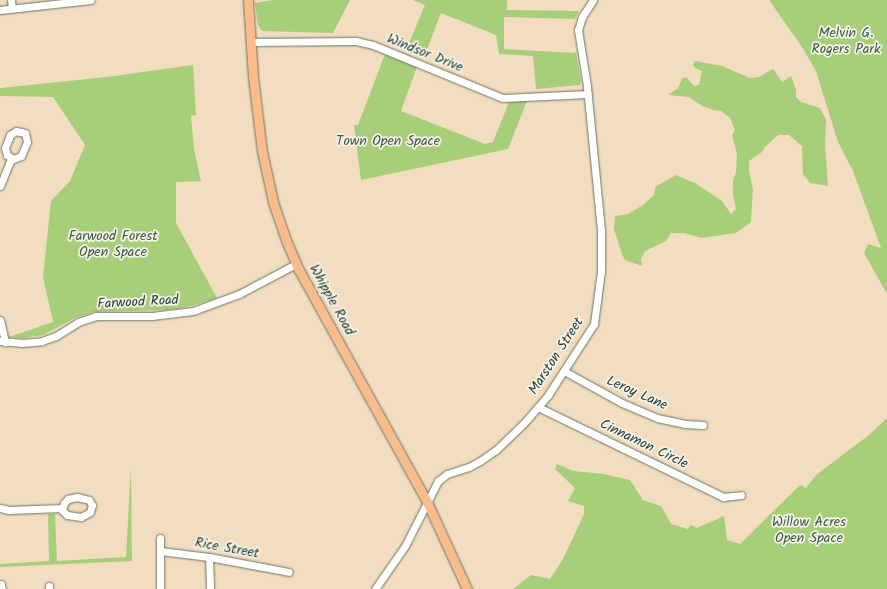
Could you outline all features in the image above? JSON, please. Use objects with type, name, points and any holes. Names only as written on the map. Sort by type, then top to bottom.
[{"type":"main road","name":"Whipple Road","points":[[248,0],[262,151],[273,202],[296,264],[427,502],[467,589]]},
{"type":"street","points":[[11,0],[12,8]]},
{"type":"street","points":[[0,10],[90,0]]},
{"type":"street","name":"Marston Street","points":[[375,589],[405,546],[438,481],[447,474],[474,464],[496,450],[548,395],[594,324],[601,271],[601,230],[588,94],[578,30],[582,17],[593,0]]},
{"type":"street","name":"Windsor Drive","points":[[251,42],[356,41],[373,45],[503,98],[588,94]]},
{"type":"street","points":[[0,186],[11,159]]},
{"type":"street","name":"Farwood Road","points":[[2,342],[21,343],[42,341],[56,336],[78,322],[96,316],[152,316],[199,309],[239,294],[296,264]]},
{"type":"street","points":[[0,320],[2,342]]},
{"type":"street","name":"Leroy Lane","points":[[564,371],[622,403],[657,418],[686,424],[703,425]]},
{"type":"street","name":"Cinnamon Circle","points":[[538,407],[723,497],[741,494]]},
{"type":"street","points":[[0,508],[15,510],[62,508]]},
{"type":"street","points":[[160,538],[160,589]]},
{"type":"street","name":"Rice Street","points":[[160,551],[209,557],[289,572]]},
{"type":"street","points":[[209,557],[210,589]]},
{"type":"green space","points":[[273,0],[350,0],[333,33],[262,31],[258,25],[255,3]]},
{"type":"green space","points":[[413,0],[507,0],[507,10],[579,11],[575,19],[504,17],[504,49],[576,53],[581,81],[580,85],[536,89],[533,56],[499,54],[496,35],[441,13],[424,57],[406,50],[425,5]]},
{"type":"green space","name":"Melvin G. Rogers Park","points":[[769,0],[887,0],[887,294],[864,253],[868,244],[881,248],[853,171],[838,142],[816,71],[802,47]]},
{"type":"green space","name":"Town Open Space","points":[[385,54],[417,67],[401,111],[485,144],[493,142],[509,102],[527,101],[508,149],[361,180],[354,125],[358,125]]},
{"type":"green space","points":[[695,61],[722,66],[750,78],[759,77],[773,69],[782,82],[791,76],[796,90],[796,97],[801,102],[820,108],[826,120],[825,143],[828,186],[810,183],[803,174],[802,146],[789,135],[778,135],[765,147],[762,152],[749,161],[749,172],[753,189],[751,222],[736,233],[701,238],[684,233],[671,233],[666,241],[645,251],[641,259],[642,266],[625,260],[614,229],[615,216],[628,214],[643,205],[654,195],[655,187],[676,175],[695,183],[722,201],[731,214],[736,209],[733,194],[733,181],[736,172],[737,154],[732,135],[735,130],[730,118],[721,111],[702,106],[689,97],[668,95],[678,88],[682,79],[686,77],[694,86],[699,85],[702,71],[695,68],[693,64]]},
{"type":"green space","name":"Farwood Forest Open Space","points":[[193,65],[196,115],[191,116],[194,149],[201,181],[176,182],[176,223],[217,298],[191,306],[168,310],[93,312],[75,318],[43,335],[23,338],[9,337],[53,322],[43,277],[51,201],[70,181],[85,145],[53,97],[0,96],[0,88],[107,77]]},
{"type":"green space","name":"Willow Acres Open Space","points":[[887,418],[887,589],[513,589],[531,575],[550,579],[563,559],[584,514],[584,506],[568,501],[575,488],[555,469],[557,464],[573,471],[604,474],[630,480],[643,500],[661,506],[671,524],[688,529],[691,525],[697,528],[724,516],[727,540],[740,544],[800,485],[806,488],[816,475],[869,435]]},
{"type":"green space","points":[[131,466],[132,561],[0,567],[0,564],[49,561],[48,514],[55,514],[57,561],[126,557]]}]
